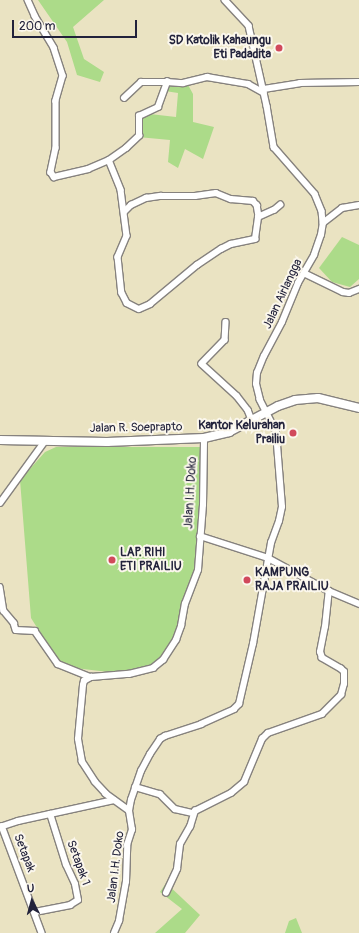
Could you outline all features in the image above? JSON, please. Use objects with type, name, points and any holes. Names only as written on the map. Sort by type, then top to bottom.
[{"type":"highway","name":"Jalan R. Soeprapto","points":[[0,440],[114,442],[204,438],[229,432],[286,402],[304,398],[325,400],[359,408]]},
{"type":"street","points":[[28,0],[35,16],[54,48],[63,76],[57,97],[56,148],[51,174],[57,177],[81,171],[109,160],[137,138],[139,134],[139,116],[158,107],[167,82]]},
{"type":"street","points":[[225,0],[249,26],[264,91],[274,147],[315,194],[322,211],[323,223]]},
{"type":"street","points":[[124,98],[141,82],[183,83],[207,77],[248,84],[264,91],[300,83],[359,82]]},
{"type":"street","points":[[109,160],[120,186],[127,239],[118,257],[122,293],[127,303],[140,309],[150,304],[197,264],[221,249],[231,244],[255,239],[256,219],[280,205]]},
{"type":"street","points":[[124,212],[131,205],[146,198],[162,196],[195,196],[216,193],[231,199],[252,201],[257,205],[259,216]]},
{"type":"street","points":[[323,223],[342,208],[359,205]]},
{"type":"street","name":"Jalan Airlangga","points":[[135,787],[150,754],[160,740],[165,736],[201,724],[238,706],[253,644],[271,543],[282,513],[283,498],[276,432],[261,405],[257,390],[256,378],[258,369],[282,322],[298,283],[320,240],[323,223]]},
{"type":"street","points":[[304,273],[343,292],[349,293],[359,289]]},
{"type":"street","points":[[226,322],[225,340],[202,364],[237,396],[248,410],[252,420]]},
{"type":"street","name":"Jalan I.H. Doko","points":[[92,677],[144,671],[153,668],[163,660],[180,633],[184,604],[198,570],[204,492],[204,438]]},
{"type":"street","points":[[0,503],[45,441]]},
{"type":"street","points":[[200,536],[268,558],[329,591],[359,604]]},
{"type":"street","points":[[0,587],[4,611],[14,623],[16,630],[35,631],[58,664],[92,677]]},
{"type":"street","points":[[166,892],[177,869],[180,844],[190,828],[193,813],[198,809],[231,793],[244,782],[262,739],[268,733],[322,714],[341,695],[344,684],[344,672],[322,658],[320,652],[329,591]]},
{"type":"street","points":[[92,677],[84,681],[83,685],[78,746],[85,768],[95,782],[114,800],[129,811],[135,787],[160,794],[175,809],[193,813]]},
{"type":"street","points":[[1,826],[114,800]]},
{"type":"street","name":"Jalan I.H. Doko","points":[[114,933],[119,921],[126,882],[127,845],[132,830],[129,811]]},
{"type":"street","name":"Setapak 1","points":[[35,912],[70,905],[78,900],[75,884],[66,865],[50,814]]},
{"type":"street","name":"Setapak","points":[[1,826],[42,933]]},
{"type":"green space","points":[[38,0],[104,0],[73,27],[84,59],[104,72],[100,82],[77,75],[67,42]]},
{"type":"green space","points":[[187,83],[193,94],[193,122],[214,127],[203,159],[185,149],[178,168],[168,162],[170,140],[138,137],[141,113],[176,117],[178,93],[165,91],[169,84]]},
{"type":"green space","points":[[342,237],[359,245],[359,279],[350,287],[332,282],[319,268]]},
{"type":"green space","name":"LAP. RIHI ETI PRAILIU","points":[[56,447],[201,447],[200,503],[194,577],[181,603],[179,631],[169,648],[155,665],[117,673],[66,667],[58,661],[31,618],[20,480],[45,452]]},
{"type":"green space","points":[[166,883],[200,915],[185,933],[155,933],[182,909],[160,892]]},
{"type":"green space","points":[[296,918],[302,933],[285,933],[289,921]]},
{"type":"place","name":"SD Katolik Kahaungu Eti Padadita","points":[[279,48]]},
{"type":"place","name":"Kantor Kelurahan Prailiu","points":[[293,433]]},
{"type":"place","name":"LAP. RIHI ETI PRAILIU","points":[[112,560]]},
{"type":"place","name":"KAMPUNG RAJA PRAILIU","points":[[247,580]]}]
